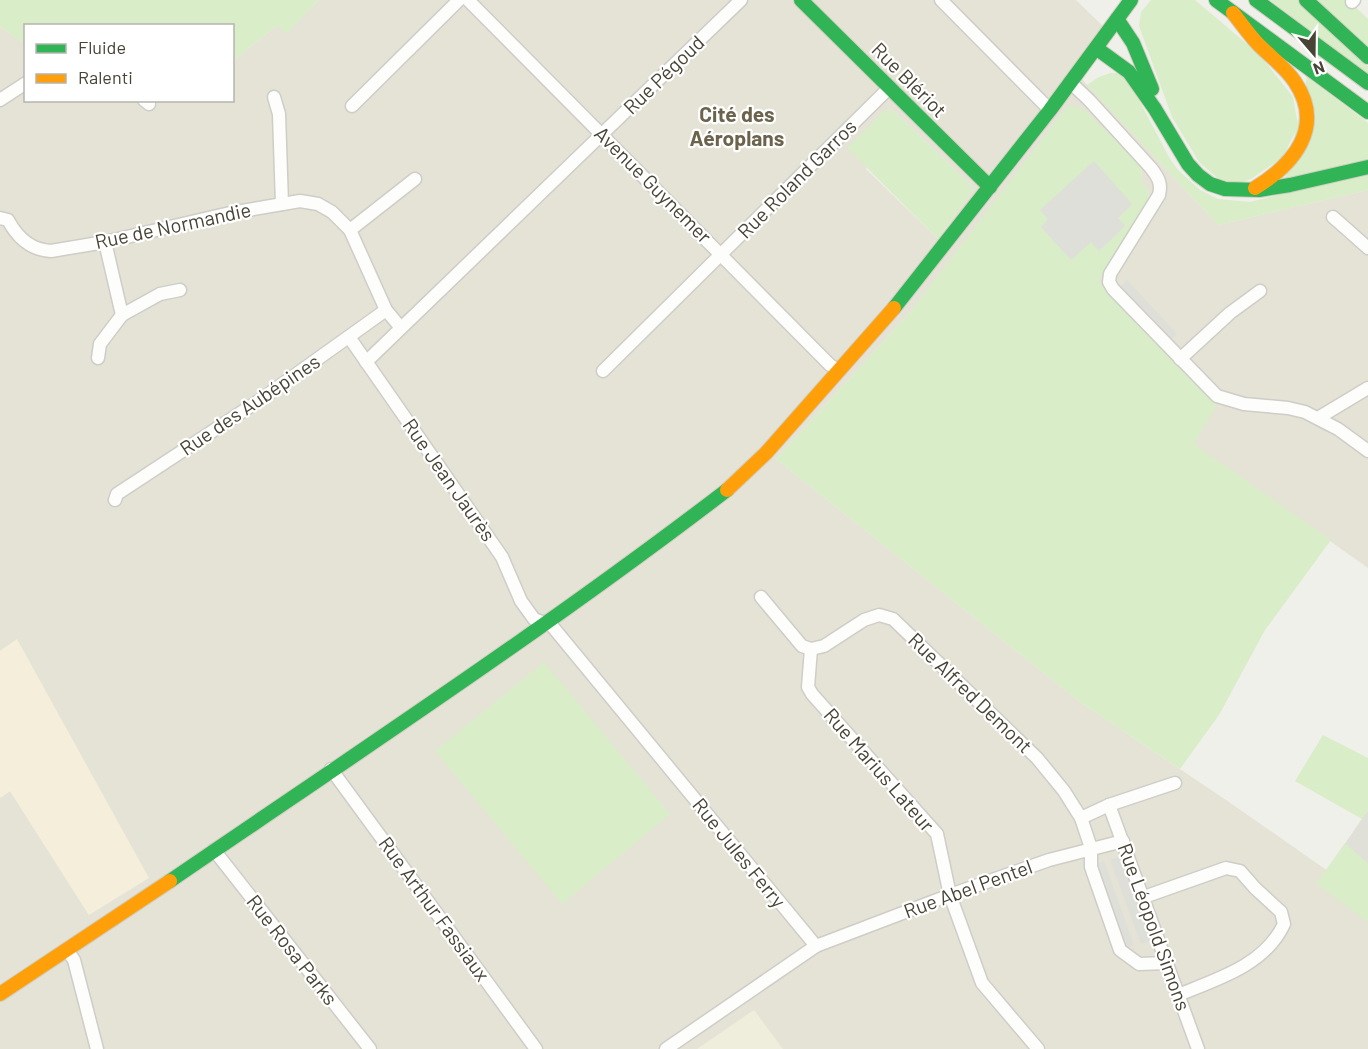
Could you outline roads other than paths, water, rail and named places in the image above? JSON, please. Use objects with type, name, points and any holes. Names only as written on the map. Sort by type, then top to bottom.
[{"type":"main road","name":"Rue Blériot","points":[[801,0],[990,187]]},
{"type":"main road","points":[[0,994],[544,624],[646,552],[736,483],[766,453],[900,302],[1050,110],[1131,0]]},
{"type":"main road","points":[[1216,0],[1368,112]]},
{"type":"main road","points":[[1256,0],[1368,83]]},
{"type":"main road","points":[[1306,0],[1368,57]]},
{"type":"main road","points":[[1233,13],[1257,43],[1295,82],[1301,92],[1307,116],[1304,139],[1283,169],[1271,179],[1248,191]]},
{"type":"main road","points":[[1117,20],[1133,43],[1153,90],[1155,108]]},
{"type":"main road","points":[[1096,48],[1129,72],[1155,108],[1172,142],[1195,173],[1217,186],[1227,190],[1274,190],[1368,167]]},
{"type":"street","points":[[352,106],[459,0]]},
{"type":"street","name":"Avenue Guynemer","points":[[468,0],[830,365],[838,370]]},
{"type":"street","name":"Rue Pégoud","points":[[366,362],[741,0]]},
{"type":"street","points":[[941,0],[1050,110]]},
{"type":"street","points":[[1070,82],[1089,99],[1158,178],[1161,186],[1159,195],[1110,274],[1109,282],[1113,289],[1217,396],[1244,405],[1288,408],[1305,412],[1338,429],[1368,451]]},
{"type":"street","points":[[0,100],[24,84]]},
{"type":"street","name":"Rue Roland Garros","points":[[603,371],[889,88]]},
{"type":"street","points":[[274,97],[279,114],[282,204]]},
{"type":"street","points":[[401,328],[386,310],[350,230],[415,179]]},
{"type":"street","name":"Rue de Normandie","points":[[0,218],[8,220],[16,234],[31,246],[42,251],[105,242],[230,213],[300,201],[318,204],[332,212],[350,230]]},
{"type":"street","points":[[1333,217],[1368,248]]},
{"type":"street","points":[[105,242],[122,315]]},
{"type":"street","points":[[98,358],[100,344],[122,315],[160,294],[180,290]]},
{"type":"street","points":[[1180,359],[1230,313],[1260,291]]},
{"type":"street","name":"Rue des Aubépines","points":[[115,500],[117,494],[263,398],[386,310]]},
{"type":"street","name":"Rue Jean Jaurès","points":[[349,337],[502,557],[520,601],[534,619],[544,624]]},
{"type":"street","points":[[1318,418],[1368,388]]},
{"type":"street","points":[[1337,407],[1338,429]]},
{"type":"street","points":[[761,597],[802,646],[811,649]]},
{"type":"street","name":"Rue Alfred Demont","points":[[811,649],[824,646],[864,620],[879,615],[893,619],[1036,758],[1064,791],[1081,818],[1091,848],[1090,867],[1120,950],[1139,964],[1167,963]]},
{"type":"street","name":"Rue Jules Ferry","points":[[544,624],[552,626],[816,946]]},
{"type":"street","name":"Rue Marius Lateur","points":[[811,649],[808,687],[937,834],[950,895],[982,982],[1038,1049]]},
{"type":"street","name":"Rue Arthur Fassiaux","points":[[331,769],[536,1049]]},
{"type":"street","points":[[1081,818],[1109,805],[1175,783]]},
{"type":"street","name":"Rue Léopold Simons","points":[[1109,805],[1198,1049]]},
{"type":"street","name":"Rue Abel Pentel","points":[[816,946],[1049,860],[1123,841]]},
{"type":"street","name":"Rue Rosa Parks","points":[[214,850],[370,1049]]},
{"type":"street","points":[[1144,897],[1226,868],[1240,871],[1281,912],[1284,924],[1277,939],[1256,959],[1228,975],[1178,995]]},
{"type":"street","points":[[666,1049],[816,946]]},
{"type":"street","points":[[67,950],[74,960],[97,1049]]},
{"type":"district","name":"Cité des Aéroplans","points":[[737,127]]}]
